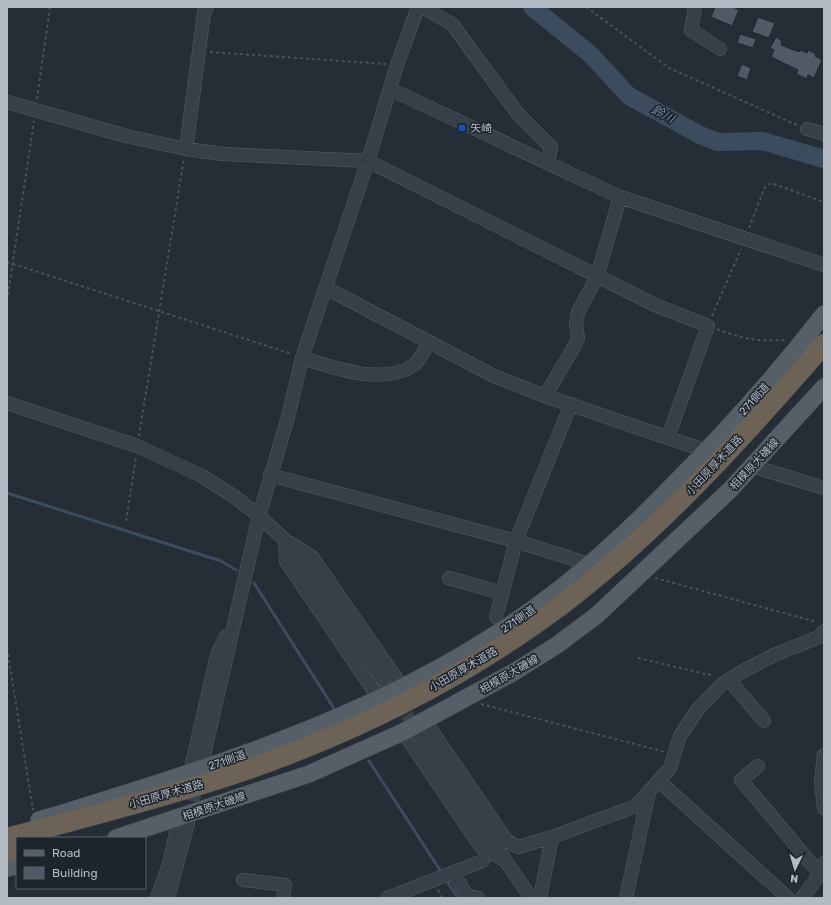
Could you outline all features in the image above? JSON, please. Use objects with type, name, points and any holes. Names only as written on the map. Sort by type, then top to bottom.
[{"type":"highway","name":"小田原厚木道路","points":[[7,838],[207,783],[291,753],[353,727],[417,696],[497,649],[560,606],[657,524],[711,470],[824,344]]},
{"type":"highway","name":"小田原厚木道路","points":[[65,837],[212,795],[298,764],[361,738],[422,708],[506,659],[570,614],[665,532],[721,476],[824,360]]},
{"type":"main road","name":"271側道","points":[[7,828],[35,821],[190,773],[285,740],[330,722],[376,694],[489,638],[528,613],[563,587],[629,529],[707,451],[770,382],[824,314]]},
{"type":"main road","name":"相模原大磯線","points":[[120,837],[184,821],[407,738],[428,726],[466,698],[514,672],[557,645],[597,615],[730,490],[824,387]]},
{"type":"street","points":[[186,149],[199,51],[207,7]]},
{"type":"street","points":[[203,759],[259,516],[288,417],[302,358],[368,161],[397,65],[418,7]]},
{"type":"street","points":[[422,7],[452,24],[518,114],[551,147],[548,163]]},
{"type":"street","points":[[695,7],[691,30],[720,49]]},
{"type":"street","points":[[390,89],[620,196],[824,265]]},
{"type":"street","points":[[7,102],[126,136],[186,149],[223,154],[368,161],[597,277],[655,305],[708,326],[668,437]]},
{"type":"street","points":[[808,129],[824,134]]},
{"type":"street","points":[[545,396],[574,348],[578,338],[576,324],[578,312],[597,277],[620,196]]},
{"type":"street","points":[[326,288],[494,376],[545,396],[707,451]]},
{"type":"street","points":[[302,358],[340,369],[378,376],[415,364],[430,342]]},
{"type":"street","points":[[7,403],[137,446],[202,476],[235,497],[259,516],[285,540],[312,557],[400,683]]},
{"type":"street","points":[[496,617],[516,541],[571,404]]},
{"type":"street","points":[[752,466],[824,488]]},
{"type":"street","points":[[270,475],[516,541],[589,564]]},
{"type":"street","points":[[285,540],[383,680]]},
{"type":"street","points":[[285,540],[286,561],[376,694]]},
{"type":"street","points":[[449,578],[502,593]]},
{"type":"street","points":[[190,773],[217,655],[235,618]]},
{"type":"street","points":[[428,726],[507,841],[518,847],[552,837],[636,806],[670,768],[680,736],[698,709],[729,680],[774,655],[819,636],[824,631]]},
{"type":"street","points":[[729,680],[764,720]]},
{"type":"street","points":[[407,738],[481,847],[506,861]]},
{"type":"street","points":[[425,743],[531,898]]},
{"type":"street","points":[[824,755],[821,781],[824,803]]},
{"type":"street","points":[[758,766],[741,780],[822,869],[802,898]]},
{"type":"street","points":[[659,781],[788,898]]},
{"type":"street","points":[[626,898],[649,791]]},
{"type":"street","points":[[157,898],[184,821]]},
{"type":"street","points":[[168,898],[184,821]]},
{"type":"street","points":[[540,898],[552,837]]},
{"type":"street","points":[[387,898],[483,860]]},
{"type":"street","points":[[446,875],[467,896],[478,898]]},
{"type":"street","points":[[243,880],[285,885],[283,898]]},
{"type":"path","points":[[7,301],[50,7]]},
{"type":"path","points":[[586,7],[670,68],[780,119],[808,129]]},
{"type":"path","points":[[199,51],[397,65]]},
{"type":"path","points":[[126,521],[186,149]]},
{"type":"path","points":[[7,262],[302,358]]},
{"type":"path","points":[[708,326],[745,339],[764,342],[790,340]]},
{"type":"path","points":[[640,574],[824,624]]},
{"type":"path","points":[[7,648],[35,821]]},
{"type":"path","points":[[638,658],[729,680]]},
{"type":"path","points":[[466,698],[475,702],[674,754]]},
{"type":"building","points":[[715,7],[733,7],[739,10],[732,26],[711,17]]},
{"type":"building","points":[[758,17],[775,23],[769,38],[752,32]]},
{"type":"building","points":[[740,34],[756,39],[753,48],[737,43]]},
{"type":"building","points":[[776,37],[782,41],[781,45],[799,52],[800,50],[807,53],[808,50],[816,54],[815,56],[822,60],[814,78],[808,75],[807,79],[796,74],[798,70],[771,57],[774,50],[770,48]]},
{"type":"building","points":[[742,64],[751,68],[747,80],[737,76]]},
{"type":"waterway","name":"鈴川","points":[[532,7],[590,54],[629,96],[700,135],[718,142],[762,141],[824,159]]},
{"type":"waterway","points":[[7,493],[221,561],[236,570]]},
{"type":"waterway","points":[[254,583],[335,710]]},
{"type":"waterway","points":[[369,761],[442,873]]},
{"type":"waterway","points":[[446,880],[458,898]]},
{"type":"tunnel","points":[[396,699],[419,733]]},
{"type":"tunnel","points":[[189,820],[198,780]]},
{"type":"place","name":"矢崎","points":[[462,128]]}]
